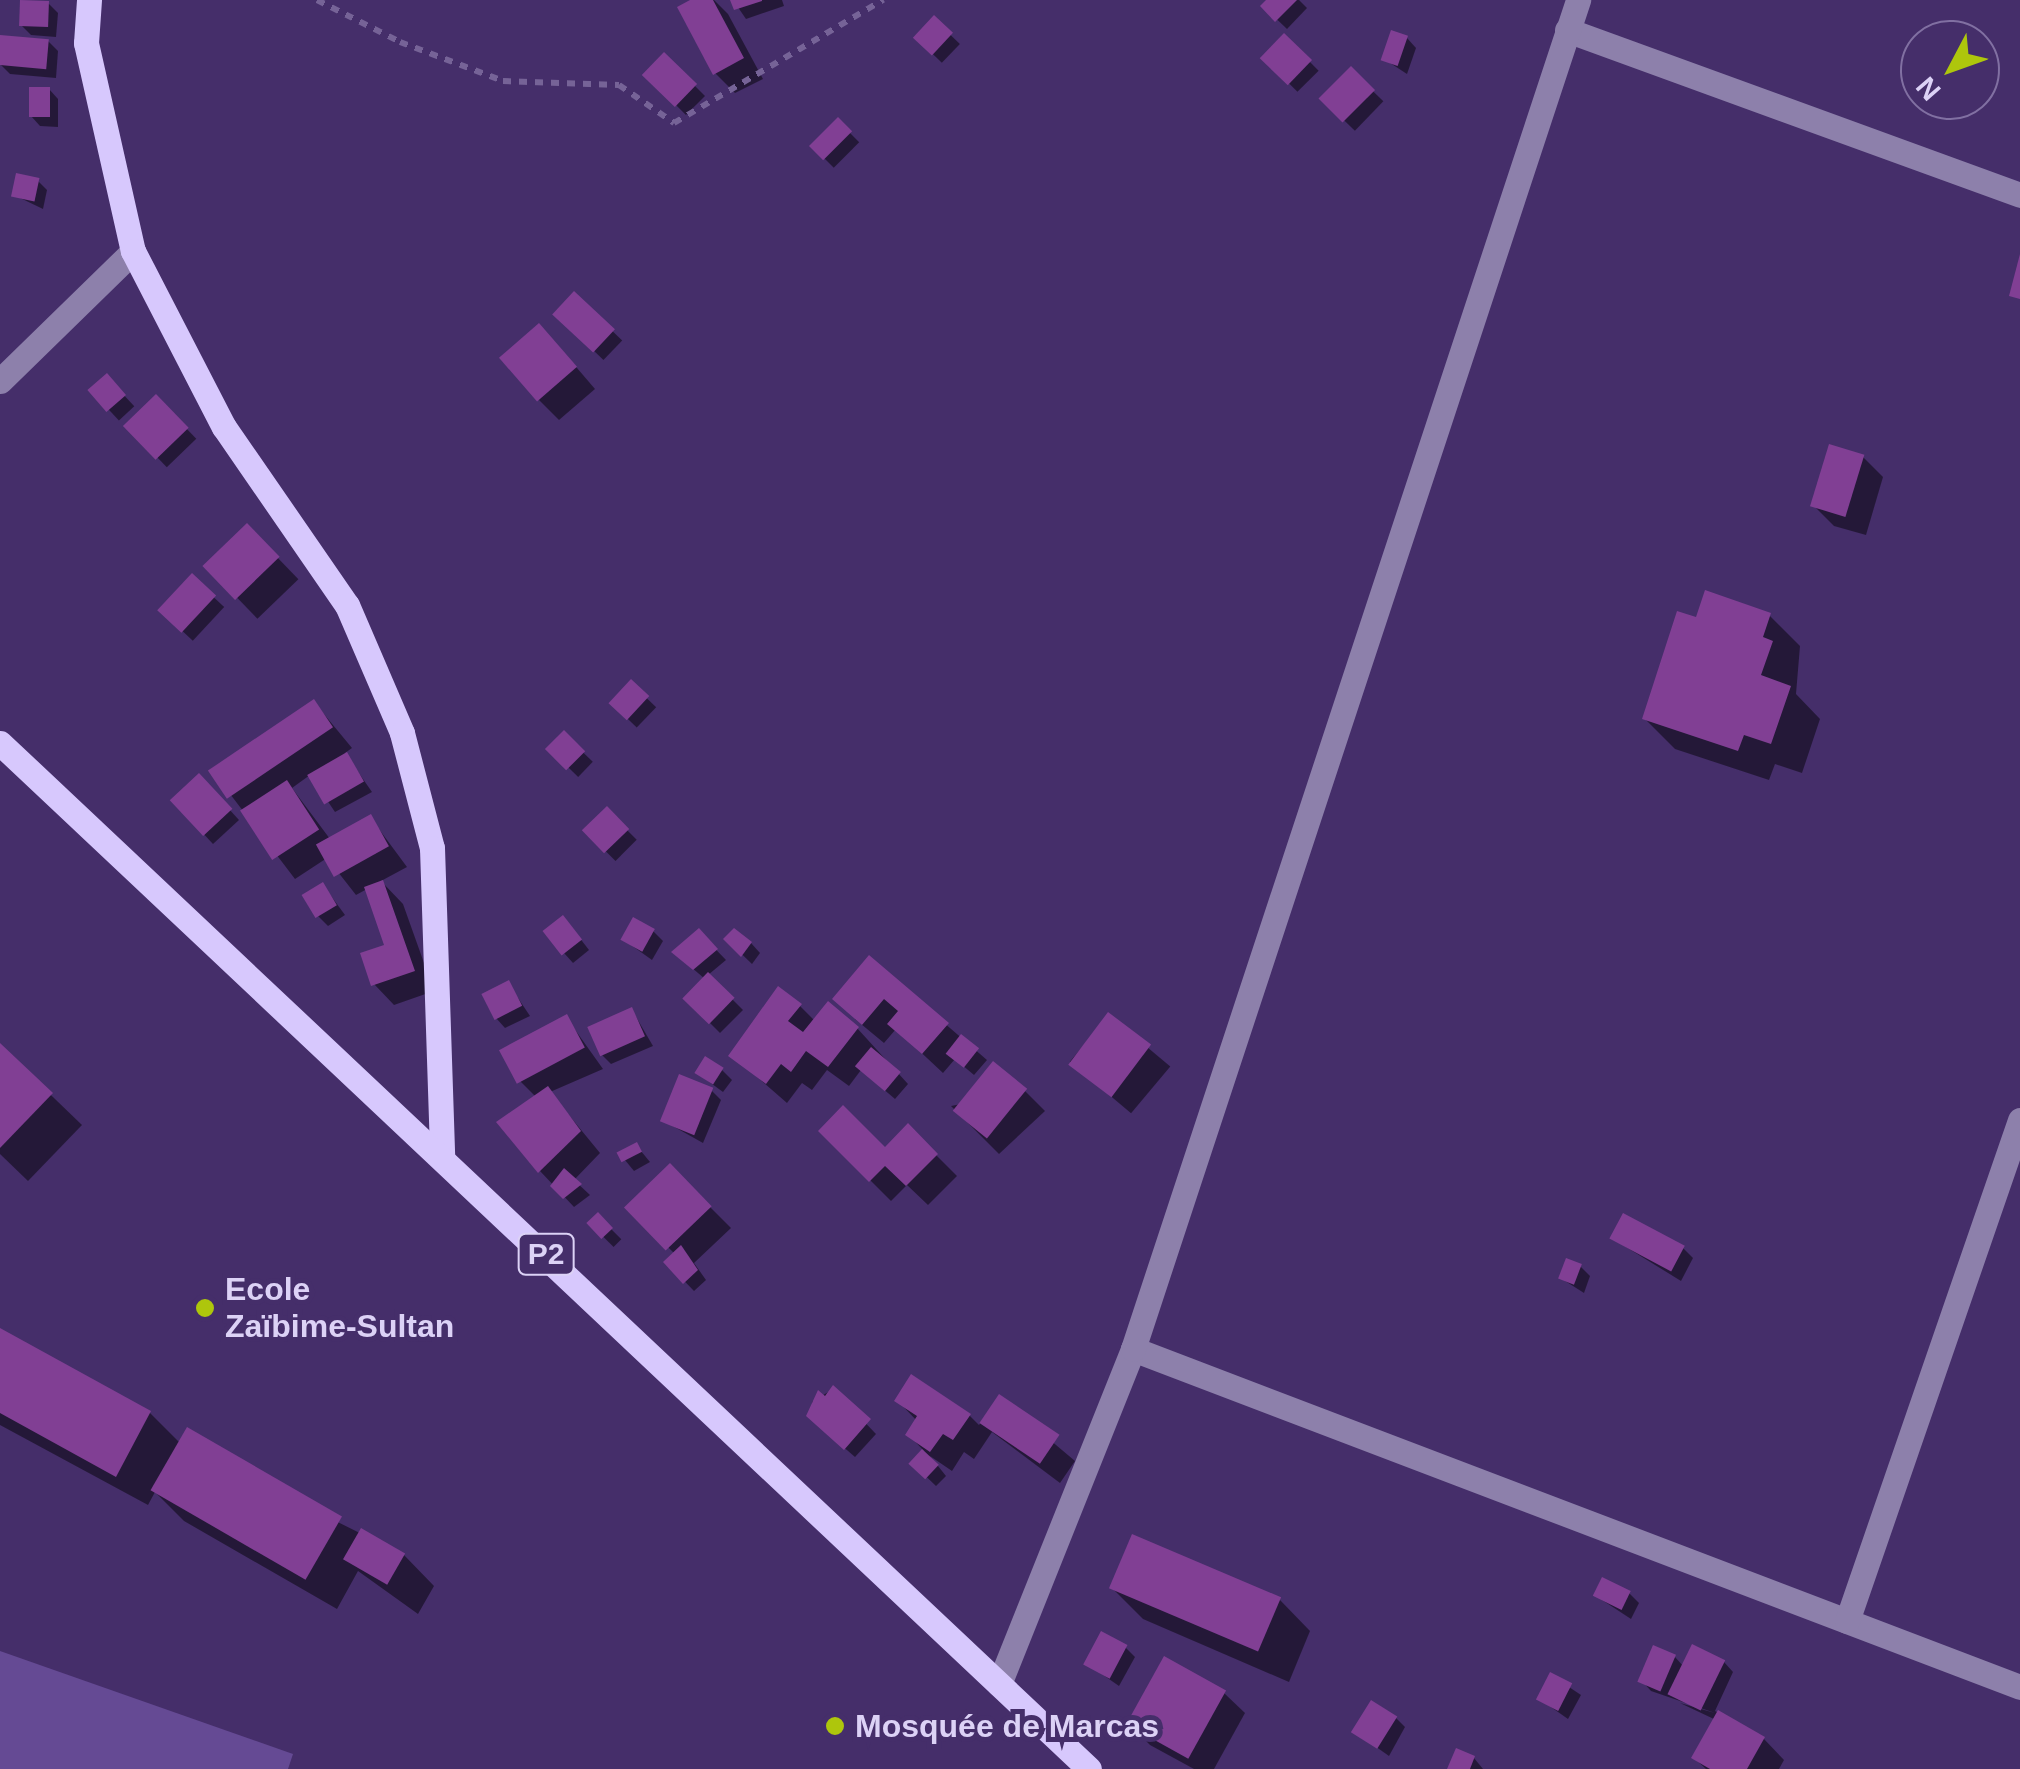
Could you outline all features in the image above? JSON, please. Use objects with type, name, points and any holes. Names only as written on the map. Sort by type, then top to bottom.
[{"type":"main road","points":[[89,0],[86,44],[133,252],[224,427],[348,605],[402,733],[432,848],[442,1155]]},
{"type":"main road","name":"P2","points":[[0,742],[442,1155],[1088,1769]]},
{"type":"street","points":[[999,1684],[1133,1349],[1578,0]]},
{"type":"street","points":[[1567,30],[2020,195]]},
{"type":"street","points":[[0,381],[133,252]]},
{"type":"street","points":[[1847,1621],[2020,1120]]},
{"type":"street","points":[[1133,1349],[2020,1687]]},
{"type":"path","points":[[317,0],[502,81],[619,84],[674,123],[883,0]]},
{"type":"shaded area","points":[[0,1651],[293,1754],[288,1769],[0,1769]]},
{"type":"building","points":[[20,0],[49,1],[48,27],[19,26]]},
{"type":"building","points":[[690,0],[713,0],[744,58],[713,75],[677,7]]},
{"type":"building","points":[[730,0],[762,0],[762,1],[734,10]]},
{"type":"building","points":[[1266,0],[1297,0],[1275,22],[1260,6]]},
{"type":"building","points":[[934,15],[953,33],[932,55],[913,38]]},
{"type":"building","points":[[1391,30],[1408,36],[1398,66],[1381,60]]},
{"type":"building","points":[[1284,33],[1312,60],[1288,85],[1260,58]]},
{"type":"building","points":[[0,35],[49,39],[46,69],[0,65]]},
{"type":"building","points":[[664,52],[697,84],[675,107],[642,75]]},
{"type":"building","points":[[1351,66],[1375,90],[1343,123],[1318,99]]},
{"type":"building","points":[[29,87],[50,87],[50,117],[29,117]]},
{"type":"building","points":[[838,117],[852,131],[823,160],[809,146]]},
{"type":"building","points":[[16,173],[39,178],[34,201],[11,196]]},
{"type":"building","points":[[2020,254],[2020,299],[2009,296]]},
{"type":"building","points":[[574,291],[615,329],[593,353],[552,314]]},
{"type":"building","points":[[539,323],[577,367],[537,402],[499,358]]},
{"type":"building","points":[[107,373],[126,395],[106,412],[87,390]]},
{"type":"building","points":[[156,394],[189,428],[156,460],[123,426]]},
{"type":"building","points":[[1829,444],[1864,455],[1845,517],[1810,506]]},
{"type":"building","points":[[247,523],[280,557],[235,600],[202,566]]},
{"type":"building","points":[[192,573],[216,596],[181,633],[157,610]]},
{"type":"building","points":[[1705,590],[1771,613],[1763,637],[1773,641],[1761,675],[1791,686],[1771,744],[1744,735],[1738,751],[1642,719],[1677,611],[1696,617]]},
{"type":"building","points":[[631,679],[649,696],[627,720],[608,703]]},
{"type":"building","points":[[314,699],[333,727],[227,799],[208,771]]},
{"type":"building","points":[[564,730],[585,751],[566,770],[545,749]]},
{"type":"building","points":[[347,752],[364,781],[324,804],[307,775]]},
{"type":"building","points":[[199,773],[232,809],[203,836],[170,800]]},
{"type":"building","points":[[287,780],[319,829],[272,860],[240,810]]},
{"type":"building","points":[[607,806],[629,829],[604,853],[582,830]]},
{"type":"building","points":[[371,814],[389,846],[334,877],[316,845]]},
{"type":"building","points":[[383,880],[415,971],[371,986],[360,953],[384,945],[364,887]]},
{"type":"building","points":[[323,882],[337,905],[315,918],[302,895]]},
{"type":"building","points":[[563,915],[582,939],[562,955],[543,931]]},
{"type":"building","points":[[633,917],[655,929],[642,952],[620,940]]},
{"type":"building","points":[[699,928],[718,949],[693,970],[671,952]]},
{"type":"building","points":[[734,928],[752,942],[741,957],[723,939]]},
{"type":"building","points":[[869,955],[949,1023],[922,1054],[887,1024],[898,1011],[884,999],[862,1025],[832,999]]},
{"type":"building","points":[[708,972],[735,998],[709,1024],[682,999]]},
{"type":"building","points":[[509,980],[522,1006],[495,1020],[481,994]]},
{"type":"building","points":[[778,986],[802,1004],[788,1021],[803,1032],[828,1001],[859,1027],[828,1067],[806,1051],[791,1072],[781,1064],[766,1084],[728,1056]]},
{"type":"building","points":[[632,1007],[645,1036],[600,1056],[587,1027]]},
{"type":"building","points":[[1108,1012],[1151,1044],[1111,1097],[1068,1065]]},
{"type":"building","points":[[567,1014],[585,1048],[517,1084],[499,1050]]},
{"type":"building","points":[[961,1034],[979,1048],[964,1068],[946,1054]]},
{"type":"building","points":[[0,1043],[53,1093],[0,1148]]},
{"type":"building","points":[[871,1047],[901,1072],[885,1091],[855,1066]]},
{"type":"building","points":[[705,1056],[724,1068],[713,1085],[694,1073]]},
{"type":"building","points":[[993,1061],[1027,1089],[987,1138],[953,1111]]},
{"type":"building","points":[[679,1074],[713,1088],[694,1135],[660,1121]]},
{"type":"building","points":[[548,1086],[581,1131],[538,1173],[496,1122]]},
{"type":"building","points":[[843,1105],[885,1147],[908,1123],[938,1154],[906,1186],[885,1166],[869,1182],[818,1131]]},
{"type":"building","points":[[637,1142],[642,1152],[622,1162],[617,1152]]},
{"type":"building","points":[[670,1163],[712,1206],[666,1251],[624,1207]]},
{"type":"building","points":[[564,1168],[582,1184],[563,1199],[550,1186]]},
{"type":"building","points":[[598,1212],[613,1228],[601,1239],[586,1223]]},
{"type":"building","points":[[1623,1213],[1685,1246],[1671,1271],[1609,1239]]},
{"type":"building","points":[[681,1245],[698,1270],[683,1284],[663,1262]]},
{"type":"building","points":[[1566,1258],[1582,1264],[1574,1285],[1558,1279]]},
{"type":"building","points":[[0,1328],[151,1411],[116,1477],[0,1413]]},
{"type":"building","points":[[911,1374],[971,1414],[953,1440],[943,1434],[930,1452],[905,1435],[917,1416],[894,1401]]},
{"type":"building","points":[[833,1385],[871,1419],[844,1450],[806,1416],[818,1390],[825,1396]]},
{"type":"building","points":[[999,1394],[1060,1435],[1040,1464],[979,1423]]},
{"type":"building","points":[[187,1427],[342,1516],[306,1580],[150,1490]]},
{"type":"building","points":[[922,1449],[939,1465],[925,1479],[908,1464]]},
{"type":"building","points":[[361,1528],[405,1554],[387,1585],[343,1559]]},
{"type":"building","points":[[1132,1534],[1281,1597],[1258,1652],[1109,1588]]},
{"type":"building","points":[[1602,1577],[1631,1591],[1622,1610],[1593,1596]]},
{"type":"building","points":[[1101,1631],[1127,1645],[1110,1679],[1083,1665]]},
{"type":"building","points":[[1692,1644],[1725,1660],[1701,1711],[1667,1694]]},
{"type":"building","points":[[1653,1645],[1676,1655],[1660,1692],[1637,1682]]},
{"type":"building","points":[[1164,1656],[1226,1690],[1188,1759],[1126,1724]]},
{"type":"building","points":[[1550,1672],[1572,1683],[1558,1711],[1536,1700]]},
{"type":"building","points":[[1371,1700],[1397,1716],[1377,1749],[1351,1732]]},
{"type":"building","points":[[1718,1710],[1765,1737],[1747,1769],[1710,1769],[1691,1758]]},
{"type":"building","points":[[1456,1748],[1475,1756],[1470,1769],[1447,1769]]},
{"type":"place","name":"Ecole Zaïbime-Sultan","points":[[205,1308]]},
{"type":"place","name":"Mosquée de Marcas","points":[[835,1726]]}]
